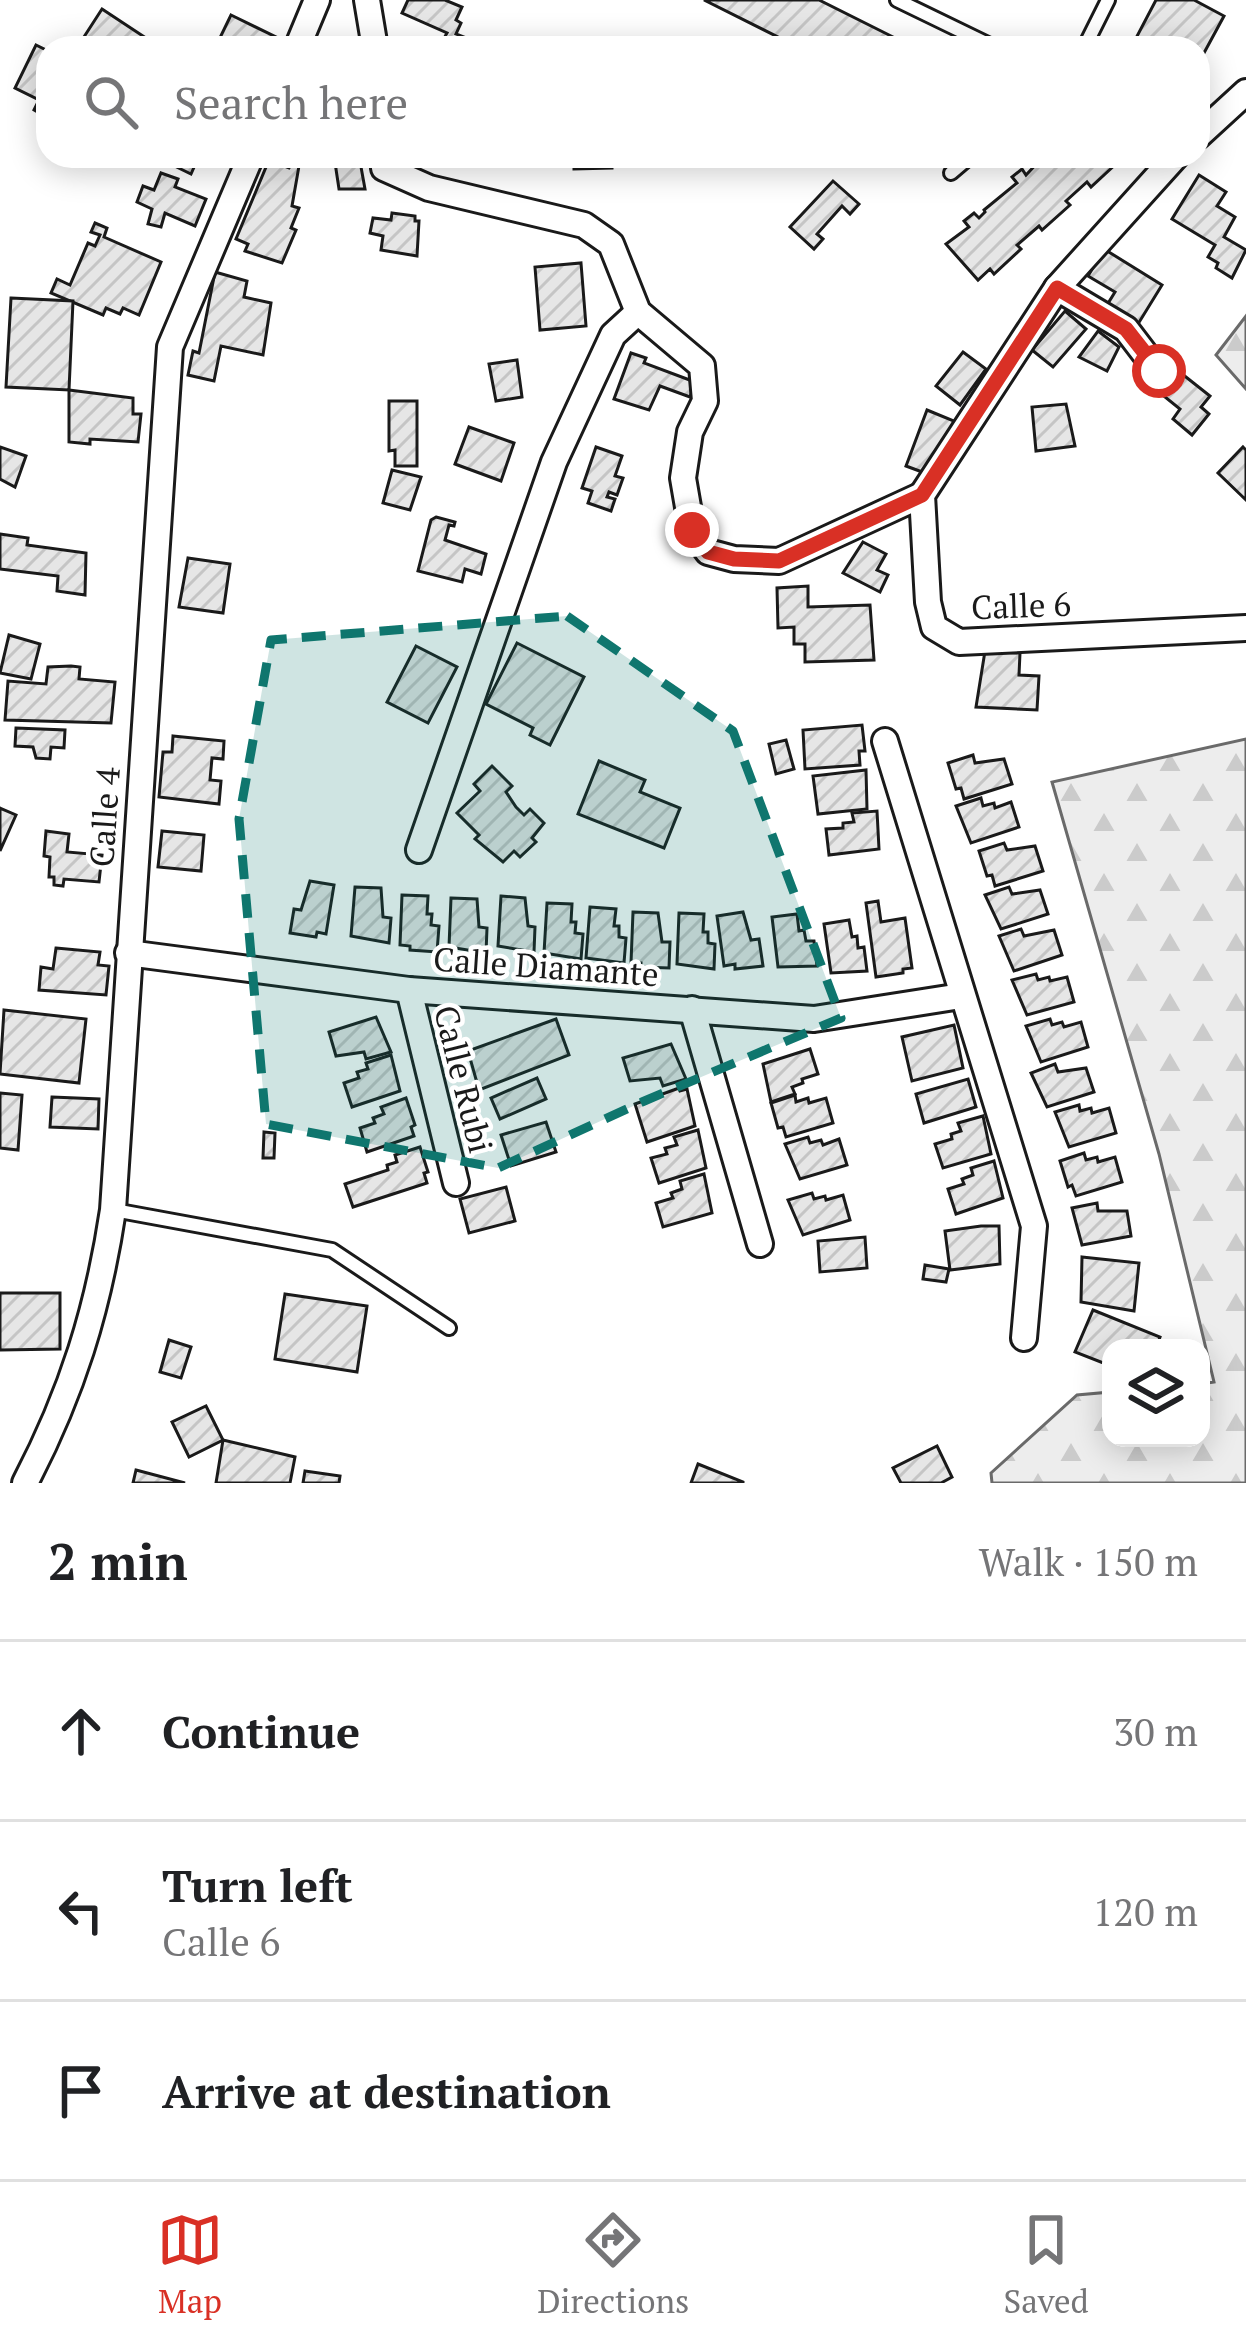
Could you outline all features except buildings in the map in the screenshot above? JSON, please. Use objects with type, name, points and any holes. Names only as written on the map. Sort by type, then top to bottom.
[{"type":"street","points":[[302,36],[317,0]]},
{"type":"street","points":[[367,0],[372,36]]},
{"type":"street","points":[[1210,125],[1246,92]]},
{"type":"street","name":"Calle 4","points":[[25,1483],[59,1418],[88,1329],[102,1285],[112,1210],[170,346],[246,168]]},
{"type":"street","points":[[384,168],[429,188],[584,225],[610,244],[638,312],[702,366],[705,401],[690,432],[683,478],[692,530],[708,552],[734,559],[779,561],[922,495],[1057,288],[1165,168]]},
{"type":"street","points":[[1057,288],[1126,329],[1159,371]]},
{"type":"street","points":[[418,850],[554,462],[613,334],[638,312]]},
{"type":"street","name":"Calle 6","points":[[922,495],[934,627],[959,642],[1246,628]]},
{"type":"street","points":[[885,741],[1034,1226],[1024,1338]]},
{"type":"street","name":"Calle Diamante","points":[[128,953],[409,990],[814,1018],[961,996]]},
{"type":"street","name":"Calle Rubi","points":[[409,990],[456,1183]]},
{"type":"street","points":[[692,1009],[760,1244]]},
{"type":"lane","points":[[897,0],[971,36]]},
{"type":"lane","points":[[1090,36],[1108,0]]},
{"type":"lane","points":[[951,173],[957,168]]},
{"type":"lane","points":[[112,1210],[332,1250],[449,1328]]},
{"type":"highlighted area","points":[[567,616],[733,731],[841,1018],[498,1168],[266,1124],[239,819],[271,640]]},
{"type":"green space","points":[[1246,316],[1246,389],[1216,355]]},
{"type":"green space","points":[[1246,739],[1246,1483],[992,1483],[991,1473],[1077,1395],[1102,1393],[1102,1447],[1210,1447],[1210,1383],[1214,1382],[1210,1339],[1204,1339],[1159,1154],[1052,782]]},
{"type":"route","points":[[692,530],[708,552],[734,559],[779,561],[922,495],[1057,288],[1126,329],[1159,371]]}]
